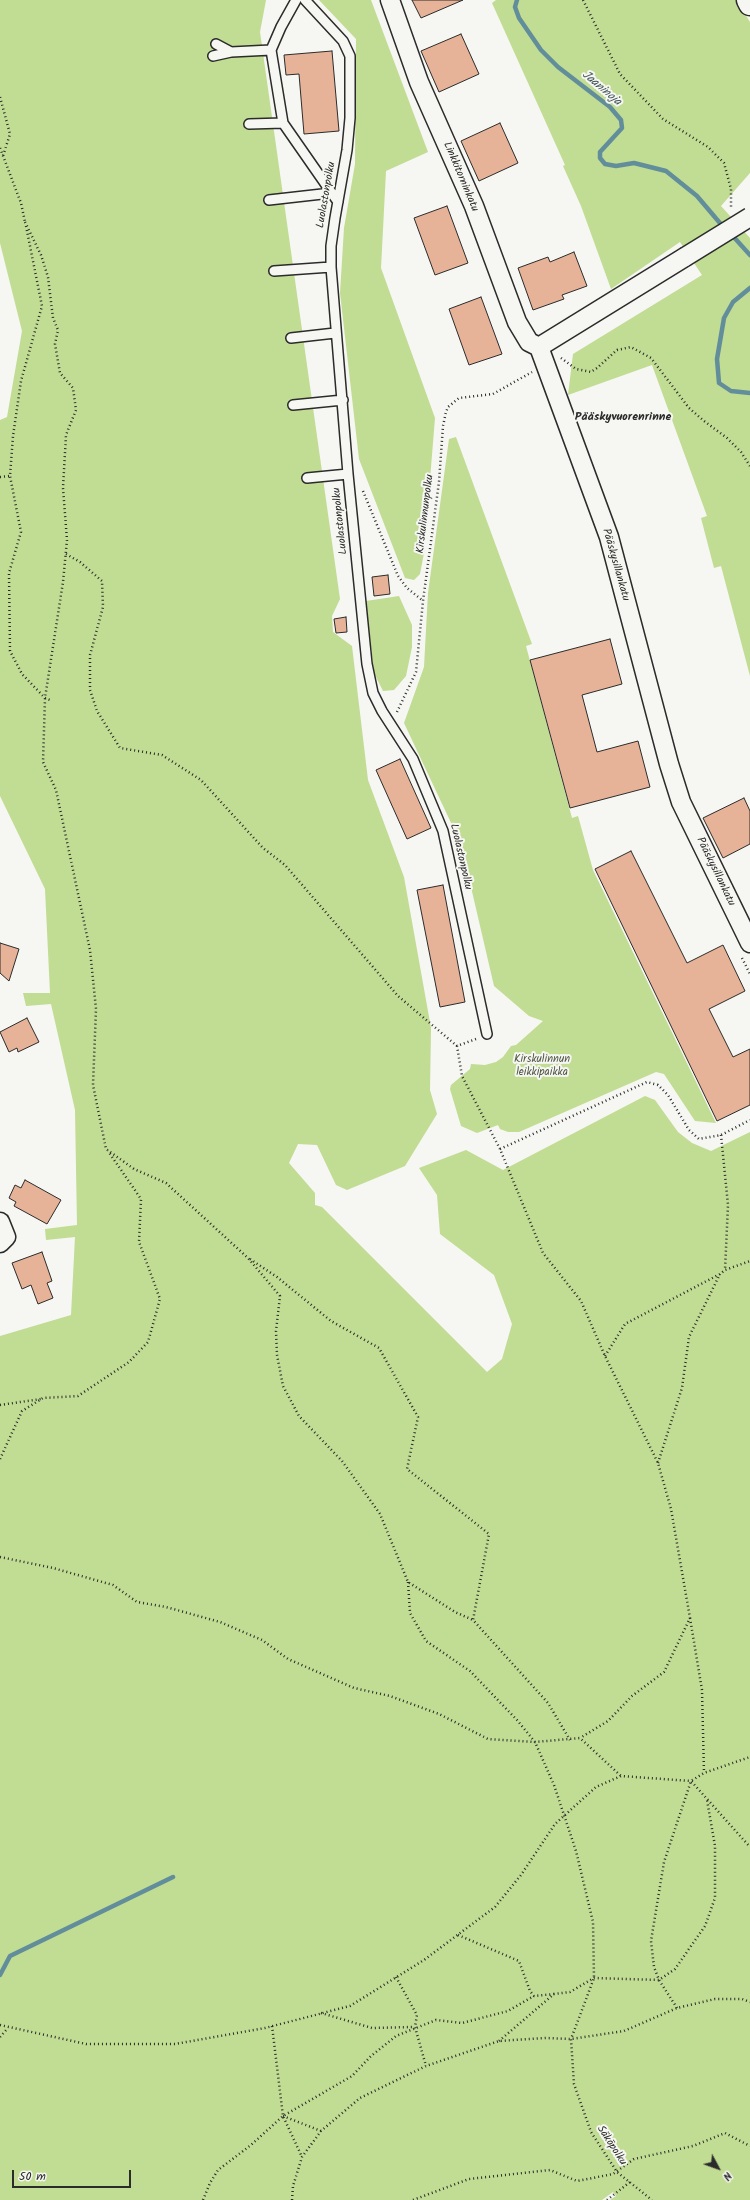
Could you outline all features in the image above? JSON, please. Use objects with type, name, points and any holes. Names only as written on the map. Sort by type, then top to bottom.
[{"type":"main road","points":[[748,0],[750,4]]},
{"type":"street","name":"Linkkitorninkatu","points":[[390,0],[419,82],[474,206],[517,322],[530,342],[539,347]]},
{"type":"street","points":[[539,347],[750,217]]},
{"type":"street","name":"Pääskysillankatu","points":[[539,347],[552,360],[609,537],[669,764],[682,802],[750,943]]},
{"type":"street","points":[[0,1222],[6,1237],[0,1243]]},
{"type":"lane","points":[[296,0],[281,27],[271,50],[283,123],[330,193],[338,202]]},
{"type":"lane","name":"Luolastonpolku","points":[[305,0],[343,41],[350,56],[350,118],[347,150],[331,246],[335,333],[343,400],[348,474],[367,664],[373,693],[413,759],[443,831],[487,1034]]},
{"type":"lane","points":[[216,44],[231,52]]},
{"type":"lane","points":[[213,56],[231,52],[271,50]]},
{"type":"lane","points":[[249,124],[283,123]]},
{"type":"lane","points":[[269,200],[330,193]]},
{"type":"lane","points":[[274,271],[332,267]]},
{"type":"lane","points":[[291,338],[335,333]]},
{"type":"lane","points":[[293,405],[343,400]]},
{"type":"lane","points":[[307,478],[348,474]]},
{"type":"path","points":[[583,0],[620,74],[663,119],[708,147],[724,163],[731,189],[729,204],[732,212]]},
{"type":"path","points":[[0,97],[10,134],[3,156]]},
{"type":"path","points":[[0,148],[21,203],[42,306],[21,380],[13,436],[10,476],[21,532],[9,573],[10,651],[22,674],[46,698],[50,700]]},
{"type":"path","points":[[0,1406],[43,1398],[78,1396],[129,1362],[148,1342],[160,1299],[139,1242],[141,1199],[106,1149],[93,1085],[96,1010],[90,950],[56,790],[43,762],[46,698],[66,554],[63,488],[66,435],[76,410],[73,388],[60,373],[55,344],[58,330],[53,318],[48,276],[41,255],[25,222]]},
{"type":"path","points":[[552,360],[576,369],[591,372],[617,350],[630,347],[651,358],[689,408],[727,438],[741,452],[750,466]]},
{"type":"path","name":"Kirskulinnunpolku","points":[[391,725],[416,672],[423,601],[439,482],[443,426],[448,407],[459,398],[492,394],[552,360]]},
{"type":"path","points":[[348,474],[362,490],[398,576],[407,588],[423,601]]},
{"type":"path","points":[[0,477],[10,476]]},
{"type":"path","points":[[66,554],[80,562],[102,581],[103,607],[90,655],[90,690],[97,711],[120,748],[162,755],[201,780],[263,848],[285,865],[398,996],[457,1046],[462,1076],[500,1149],[543,1253],[581,1301],[605,1356],[658,1463],[671,1509],[702,1690],[704,1773]]},
{"type":"path","points":[[457,1046],[487,1034]]},
{"type":"path","points":[[500,1149],[647,1082],[658,1085],[668,1094],[689,1130],[699,1139],[721,1135],[750,1120]]},
{"type":"path","points":[[721,1135],[728,1205],[725,1270]]},
{"type":"path","points":[[106,1149],[134,1169],[166,1183],[248,1258],[280,1296],[276,1331],[276,1355],[283,1386],[299,1416],[342,1461],[380,1514],[408,1582],[410,1613],[426,1641],[470,1671],[535,1742],[554,1785],[576,1851],[593,1922],[594,1978],[571,2039]]},
{"type":"path","points":[[248,1258],[277,1277],[331,1321],[379,1348],[418,1417],[407,1469],[489,1534],[473,1620]]},
{"type":"path","points":[[605,1356],[625,1324],[725,1270],[750,1261]]},
{"type":"path","points":[[658,1463],[682,1388],[689,1337],[720,1274]]},
{"type":"path","points":[[0,1459],[22,1411],[43,1398]]},
{"type":"path","points":[[0,1557],[53,1568],[113,1585],[137,1602],[166,1607],[220,1622],[262,1640],[288,1659],[354,1688],[390,1696],[440,1714],[488,1739],[535,1742],[580,1738],[608,1721],[632,1696],[664,1672],[690,1618]]},
{"type":"path","points":[[408,1582],[455,1612],[473,1620],[548,1703],[570,1740]]},
{"type":"path","points":[[580,1738],[621,1776]]},
{"type":"path","points":[[0,2025],[8,2028],[86,2044],[175,2044],[272,2026],[350,2006],[424,1960],[495,1908],[521,1875],[555,1824],[596,1787],[621,1776],[691,1781],[704,1773],[750,1757]]},
{"type":"path","points":[[691,1781],[750,1847]]},
{"type":"path","points":[[677,2008],[659,1980],[654,1967],[650,1941],[664,1862],[691,1781]]},
{"type":"path","points":[[203,2200],[210,2183],[218,2170],[251,2145],[283,2116],[352,2076],[371,2056],[396,2036],[415,2027],[436,2020],[462,2023],[508,2011],[534,1996],[570,1992],[594,1978],[659,1980],[675,1969],[705,1926],[715,1898],[715,1846],[707,1800]]},
{"type":"path","points":[[458,1935],[519,1960],[530,1991],[534,1996]]},
{"type":"path","points":[[396,1977],[417,2015],[415,2027],[426,2066]]},
{"type":"path","points":[[499,2041],[554,1994]]},
{"type":"path","points":[[292,2200],[293,2186],[302,2157],[321,2131],[360,2098],[426,2066],[499,2041],[546,2038],[571,2039],[624,2031],[677,2008],[715,1999],[742,1999],[750,2002]]},
{"type":"path","points":[[320,2013],[372,2028],[415,2027]]},
{"type":"path","points":[[272,2026],[283,2116],[302,2157]]},
{"type":"path","points":[[0,2037],[8,2028]]},
{"type":"path","name":"Säköpolku","points":[[571,2039],[574,2084],[591,2132],[617,2172],[652,2200]]},
{"type":"path","points":[[283,2116],[321,2131]]},
{"type":"path","points":[[413,2200],[469,2179],[550,2170],[577,2180],[617,2172],[634,2159],[693,2146],[725,2133],[750,2146]]},
{"type":"path","points":[[607,2200],[630,2182]]},
{"type":"green space","points":[[0,0],[266,0],[260,32],[340,599],[332,616],[333,632],[352,646],[368,780],[404,877],[431,1028],[430,1090],[437,1114],[405,1166],[347,1190],[336,1185],[317,1145],[298,1144],[289,1163],[315,1193],[315,1205],[322,1207],[487,1372],[502,1359],[512,1324],[494,1275],[440,1234],[437,1195],[419,1168],[466,1150],[503,1170],[645,1096],[655,1100],[678,1132],[692,1143],[711,1151],[750,1132],[750,2200],[610,2200],[616,2196],[613,2192],[602,2200],[0,2200],[0,1336],[71,1315],[75,1237],[46,1240],[45,1229],[77,1225],[75,1110],[51,1004],[26,1006],[23,993],[50,993],[45,889],[0,796],[0,420],[7,417],[22,331],[0,243]]},
{"type":"green space","points":[[319,0],[371,0],[428,152],[386,171],[381,268],[435,418],[424,553],[420,574],[414,580],[405,578],[359,459],[340,293],[344,228],[355,164],[356,39]]},
{"type":"green space","points":[[496,0],[736,0],[750,22],[750,173],[721,206],[750,238],[750,676],[721,566],[714,568],[701,518],[707,516],[652,365],[568,395],[573,354],[702,275],[680,242],[611,289],[581,206],[563,166],[565,165],[492,3]]},
{"type":"green space","name":"Kirskulinnun leikkipaikka","points":[[456,437],[532,644],[526,646],[572,818],[578,816],[593,870],[716,1123],[695,1121],[664,1074],[656,1072],[519,1132],[508,1132],[500,1129],[498,1125],[477,1133],[461,1126],[450,1089],[451,1085],[470,1069],[471,1064],[485,1065],[496,1062],[503,1057],[511,1046],[516,1045],[543,1021],[529,1016],[494,986],[461,844],[404,723],[424,667],[428,593],[449,439]]},
{"type":"green space","points":[[399,596],[412,625],[412,647],[406,676],[394,690],[383,691],[374,673],[366,601]]},
{"type":"building","points":[[412,0],[463,0],[421,18]]},
{"type":"building","points":[[461,34],[479,74],[439,92],[421,51]]},
{"type":"building","points":[[332,51],[339,131],[304,134],[299,74],[286,75],[284,55]]},
{"type":"building","points":[[500,123],[518,163],[479,181],[461,141]]},
{"type":"building","points":[[447,206],[468,263],[435,275],[414,218]]},
{"type":"building","points":[[574,252],[587,286],[562,295],[564,299],[533,310],[518,268],[548,257],[550,262]]},
{"type":"building","points":[[481,297],[502,354],[469,365],[449,309]]},
{"type":"building","points":[[388,575],[390,594],[374,596],[372,577]]},
{"type":"building","points":[[346,617],[347,632],[336,633],[334,619]]},
{"type":"building","points":[[610,639],[622,684],[582,695],[597,752],[638,741],[650,787],[570,808],[530,660]]},
{"type":"building","points":[[400,759],[431,828],[407,839],[376,770]]},
{"type":"building","points":[[744,798],[750,811],[750,844],[723,858],[703,818]]},
{"type":"building","points":[[631,851],[687,963],[723,945],[745,991],[709,1009],[733,1057],[750,1049],[750,1105],[717,1121],[595,869]]},
{"type":"building","points":[[443,885],[465,1002],[440,1007],[417,890]]},
{"type":"building","points":[[0,943],[19,949],[9,981],[0,973]]},
{"type":"building","points":[[27,1018],[39,1042],[18,1052],[17,1048],[9,1052],[0,1032]]},
{"type":"building","points":[[25,1180],[61,1200],[47,1224],[14,1206],[16,1202],[9,1198],[15,1185],[21,1188]]},
{"type":"building","points":[[42,1252],[52,1281],[47,1283],[53,1298],[38,1304],[31,1285],[22,1289],[12,1263]]},
{"type":"waterway","name":"Jaaninoja","points":[[517,0],[515,7],[519,18],[541,50],[558,67],[610,107],[621,120],[622,128],[600,152],[600,158],[605,164],[616,166],[634,163],[666,171],[697,196],[725,229]]},
{"type":"waterway","name":"Jaaninoja","points":[[731,234],[750,255]]},
{"type":"waterway","name":"Jaaninoja","points":[[750,288],[733,302],[724,318],[717,359],[719,383],[731,391],[750,393]]},
{"type":"waterway","points":[[0,1975],[10,1956],[173,1877]]},
{"type":"district","name":"Pääskyvuorenrinne","points":[[623,418]]}]
